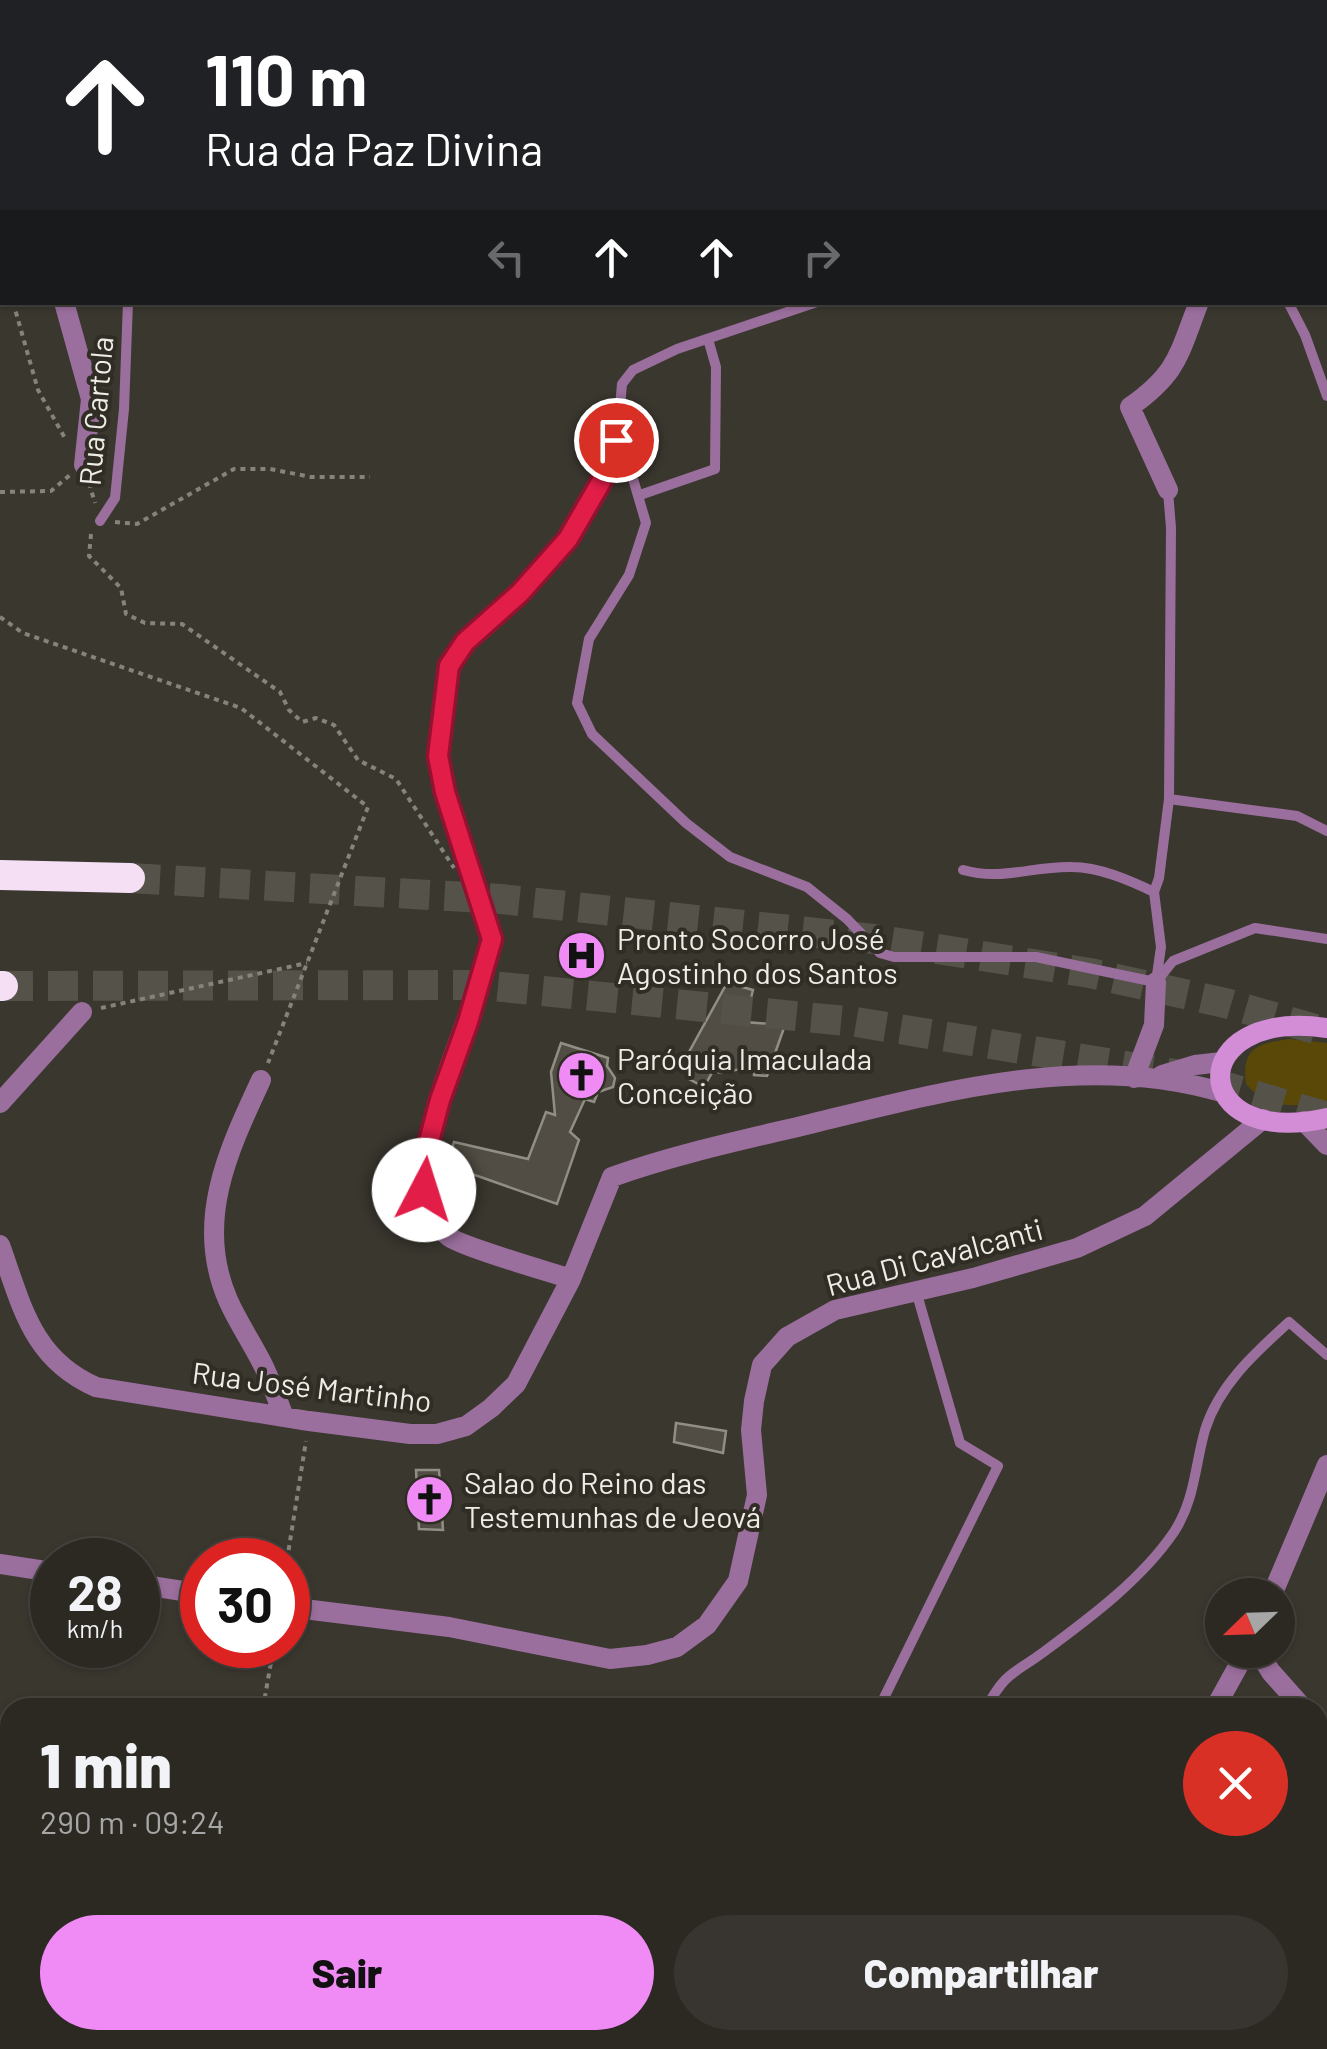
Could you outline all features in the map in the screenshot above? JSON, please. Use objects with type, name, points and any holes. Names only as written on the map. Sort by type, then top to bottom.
[{"type":"highway","points":[[0,875],[130,878]]},
{"type":"street","points":[[65,305],[91,399],[84,464]]},
{"type":"street","points":[[1168,490],[1130,407],[1166,379],[1198,305]]},
{"type":"street","points":[[478,894],[492,939],[440,1100],[424,1160],[424,1190],[433,1215],[450,1238],[571,1279]]},
{"type":"street","points":[[1142,1078],[1154,1025],[1156,982]]},
{"type":"street","points":[[0,1103],[82,1012]]},
{"type":"street","points":[[1327,1028],[1307,1025],[1251,1034],[1231,1048],[1222,1062],[1221,1092],[1229,1104],[1263,1119],[1304,1122],[1327,1118]]},
{"type":"street","points":[[1142,1078],[1194,1064],[1222,1062]]},
{"type":"street","name":"Rua José Martinho","points":[[0,1245],[32,1331],[70,1376],[96,1387],[309,1422],[436,1434],[466,1426],[516,1384],[571,1279],[612,1177],[675,1156],[958,1088],[1018,1078],[1142,1078]]},
{"type":"street","points":[[1142,1078],[1186,1082],[1221,1092]]},
{"type":"street","points":[[261,1080],[228,1151],[216,1191],[212,1231],[216,1264],[228,1299],[284,1417]]},
{"type":"street","name":"Rua Di Cavalcanti","points":[[310,1609],[449,1626],[610,1660],[677,1647],[707,1624],[738,1581],[758,1494],[751,1430],[762,1365],[788,1337],[835,1310],[1064,1252],[1144,1216],[1263,1119]]},
{"type":"street","points":[[1304,1122],[1327,1145]]},
{"type":"street","points":[[1279,1578],[1327,1465]]},
{"type":"street","points":[[0,1564],[30,1569]]},
{"type":"street","points":[[1221,1698],[1238,1668]]},
{"type":"street","points":[[1268,1668],[1294,1698]]},
{"type":"lane","name":"Rua Cartola","points":[[100,521],[115,498],[124,409],[128,305]]},
{"type":"lane","points":[[478,894],[445,792],[438,756],[449,666],[465,642],[520,593],[568,539],[601,482],[616,440],[622,384],[633,370],[645,362],[808,305]]},
{"type":"lane","points":[[1290,305],[1327,396]]},
{"type":"lane","points":[[640,495],[715,469],[716,367],[708,339]]},
{"type":"lane","points":[[616,440],[640,495],[646,522],[629,576],[589,640],[577,703],[592,734],[686,823],[730,857],[784,876],[824,898],[880,953],[894,957],[1036,958],[1156,982]]},
{"type":"lane","points":[[1156,982],[1161,948],[1154,892],[1168,799],[1168,490]]},
{"type":"lane","points":[[1168,799],[1297,816],[1327,831]]},
{"type":"lane","points":[[963,870],[995,876],[1084,868],[1154,892]]},
{"type":"lane","points":[[1156,982],[1174,961],[1255,928],[1327,939]]},
{"type":"lane","points":[[884,1698],[998,1466],[960,1442],[916,1291]]},
{"type":"lane","points":[[992,1698],[1003,1678],[1043,1654],[1098,1609],[1152,1560],[1174,1531],[1188,1506],[1206,1428],[1244,1362],[1288,1322],[1327,1356]]},
{"type":"path","points":[[14,305],[38,390],[58,428],[84,464],[100,521],[90,536],[88,556],[121,588],[126,614],[145,624],[182,624],[280,692],[289,710],[302,722],[316,718],[334,725],[358,760],[396,779],[446,860],[478,894]]},
{"type":"path","points":[[0,492],[51,490],[84,464]]},
{"type":"path","points":[[100,521],[136,524],[234,470],[270,469],[311,477],[370,476]]},
{"type":"path","points":[[0,617],[23,633],[241,708],[368,807],[261,1080]]},
{"type":"path","points":[[82,1012],[307,963]]},
{"type":"path","points":[[291,1538],[309,1422]]},
{"type":"path","points":[[266,1698],[270,1668]]},
{"type":"shaded area","points":[[1289,1039],[1327,1043],[1327,1101],[1305,1105],[1273,1102],[1246,1084],[1249,1055],[1260,1046]]},
{"type":"building","points":[[727,983],[753,990],[745,1022],[785,1025],[767,1076],[754,1075],[754,1066],[722,1073],[713,1071],[704,1087],[689,1079],[697,1060],[689,1052]]},
{"type":"building","points":[[561,1043],[608,1058],[607,1066],[615,1078],[613,1087],[598,1092],[594,1102],[585,1099],[570,1132],[579,1140],[557,1204],[455,1168],[455,1160],[449,1157],[454,1142],[528,1159],[546,1112],[555,1115],[551,1072]]},
{"type":"building","points":[[676,1423],[726,1431],[723,1453],[674,1442]]},
{"type":"building","name":"Salao do Reino das Testemunhas de Jeová","points":[[416,1470],[439,1470],[443,1530],[419,1529]]},
{"type":"tunnel","points":[[130,878],[501,899],[874,939],[1090,973],[1229,1004],[1315,1029]]},
{"type":"tunnel","points":[[3,986],[482,985],[856,1022],[1193,1077],[1327,1117]]},
{"type":"place","name":"Pronto Socorro José Agostinho dos Santos","points":[[582,955]]},
{"type":"place","name":"Paróquia Imaculada Conceição","points":[[582,1075]]},
{"type":"place","name":"Salao do Reino das Testemunhas de Jeová","points":[[429,1499]]},
{"type":"route","points":[[424,1190],[424,1160],[440,1100],[492,939],[445,792],[438,756],[449,666],[465,642],[520,593],[568,539],[601,482],[616,440]]}]
